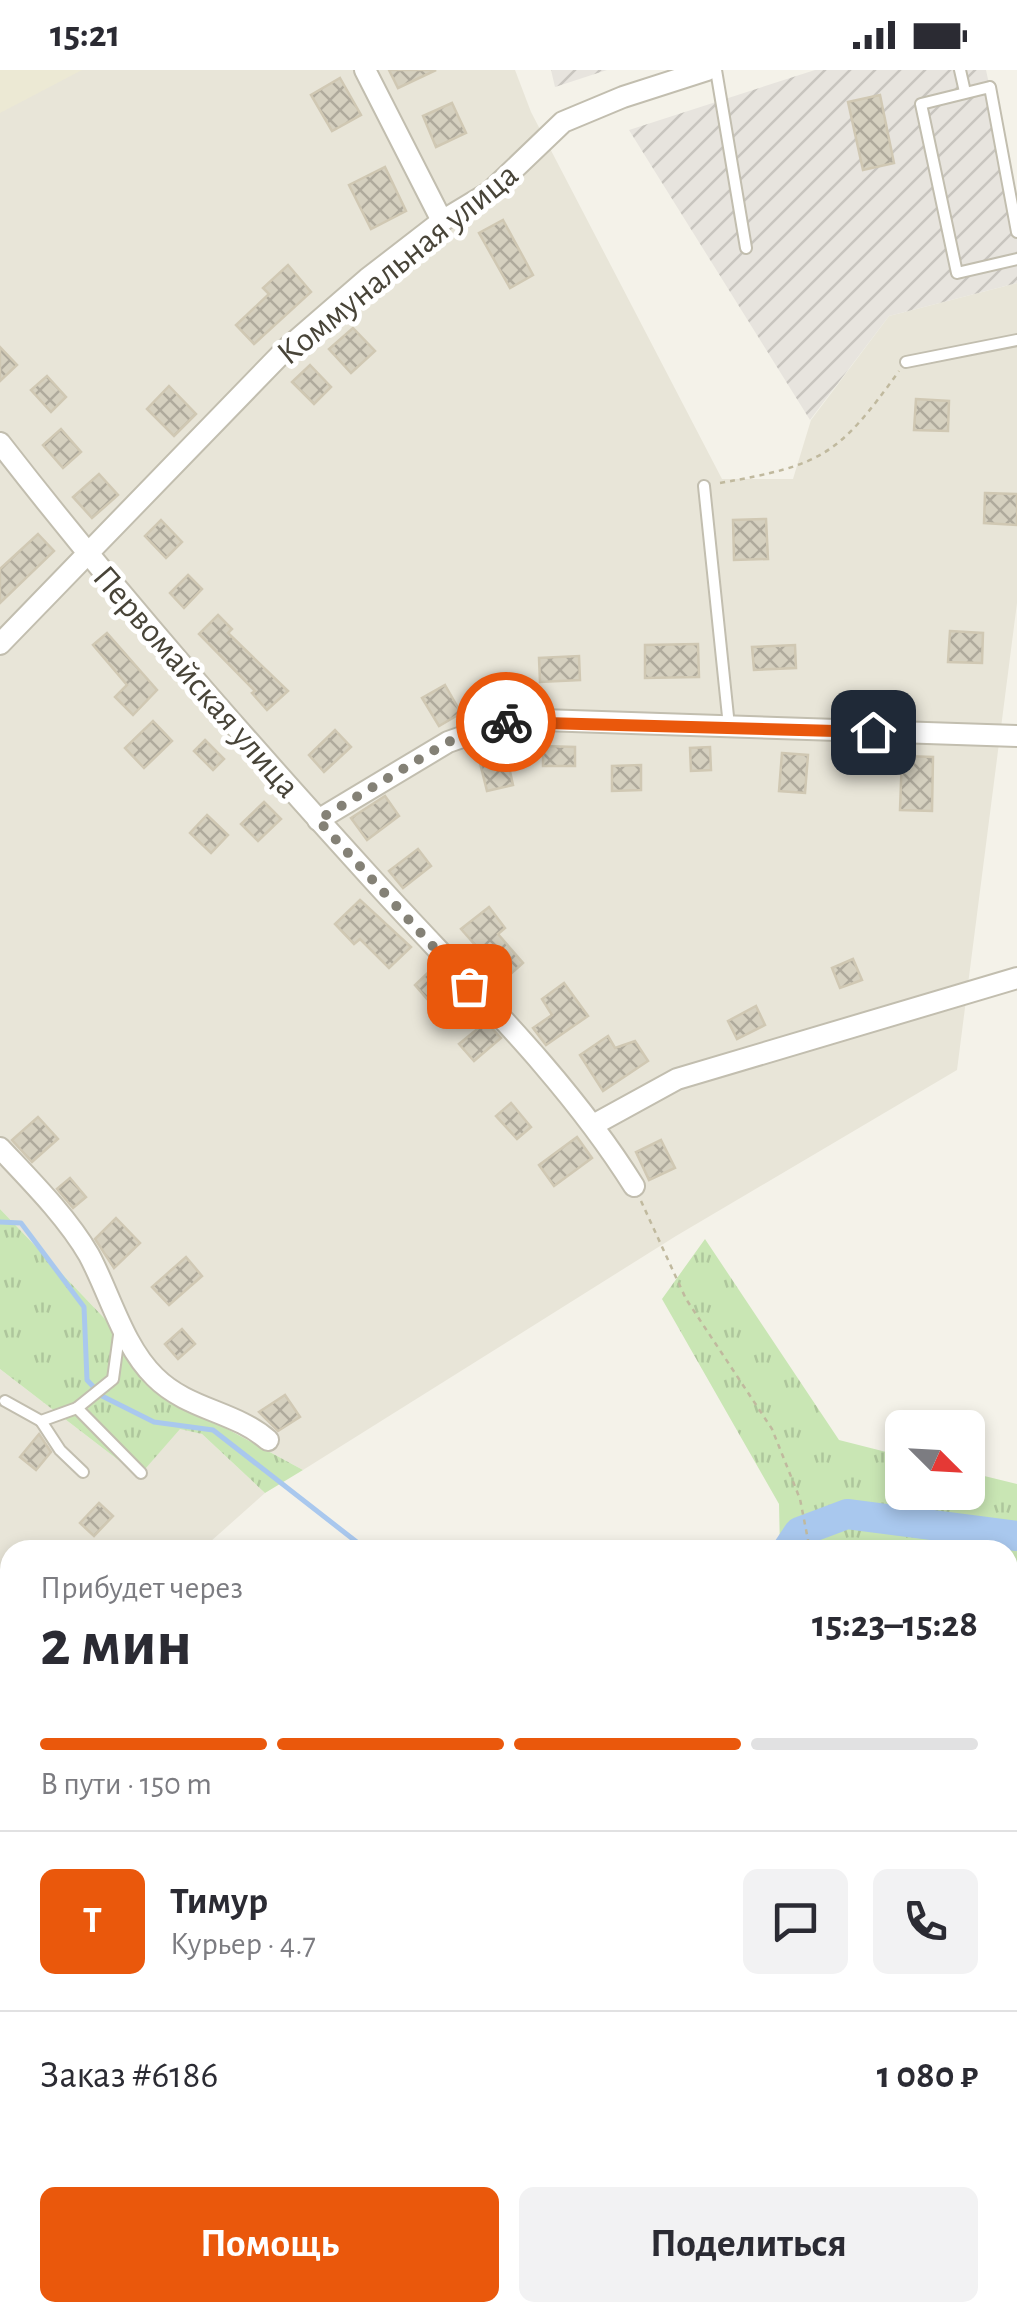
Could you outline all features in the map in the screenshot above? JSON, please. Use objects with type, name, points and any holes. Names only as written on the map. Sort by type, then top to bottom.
[{"type":"street","points":[[365,70],[442,221]]},
{"type":"street","name":"Коммунальная улица","points":[[0,644],[284,350],[442,221],[490,192],[563,122],[623,97],[708,70]]},
{"type":"street","name":"Первомайская улица","points":[[0,443],[88,556],[318,820],[595,1124],[634,1186]]},
{"type":"street","points":[[318,820],[448,742],[513,719],[1017,736]]},
{"type":"street","points":[[595,1124],[677,1078],[1017,978]]},
{"type":"street","points":[[0,1148],[87,1252],[155,1378],[197,1407],[248,1422],[268,1440]]},
{"type":"lane","points":[[716,70],[746,248]]},
{"type":"lane","points":[[960,70],[965,92]]},
{"type":"lane","points":[[1017,232],[990,88],[921,104],[958,273],[1017,259]]},
{"type":"lane","points":[[906,362],[1017,340]]},
{"type":"lane","points":[[704,486],[729,726]]},
{"type":"lane","points":[[41,1422],[77,1408],[113,1380],[121,1321]]},
{"type":"lane","points":[[4,1401],[41,1422],[60,1450],[83,1472]]},
{"type":"lane","points":[[77,1408],[141,1473]]},
{"type":"path","points":[[704,486],[812,462],[824,455],[874,406],[906,362]]},
{"type":"path","points":[[634,1186],[686,1299],[772,1429],[800,1500],[808,1540]]},
{"type":"shaded area","points":[[0,70],[515,70],[531,112],[722,479],[793,479],[811,420],[889,316],[1017,283],[1017,603],[957,1070],[676,1236],[303,1470],[192,1410],[0,1209]]},
{"type":"shaded area","points":[[0,70],[82,70],[0,113]]},
{"type":"shaded area","points":[[551,70],[607,70],[555,87]]},
{"type":"shaded area","points":[[815,70],[986,70],[1017,215],[1017,283],[889,316],[810,420],[629,130]]},
{"type":"shaded area","points":[[0,1369],[139,1476],[179,1428],[202,1434],[265,1493],[212,1540],[0,1540]]},
{"type":"green space","points":[[0,1209],[192,1410],[303,1470],[265,1493],[202,1434],[180,1429],[139,1476],[0,1369]]},
{"type":"green space","points":[[705,1239],[839,1440],[885,1452],[885,1510],[985,1510],[985,1476],[1017,1484],[1017,1540],[780,1540],[779,1504],[662,1299]]},
{"type":"building","points":[[389,70],[436,70],[398,88]]},
{"type":"building","points":[[340,78],[361,115],[332,131],[311,95]]},
{"type":"building","points":[[880,95],[894,163],[863,170],[848,102]]},
{"type":"building","points":[[452,103],[466,133],[436,147],[423,116]]},
{"type":"building","points":[[385,167],[406,211],[371,229],[349,185]]},
{"type":"building","points":[[503,220],[533,275],[510,288],[479,233]]},
{"type":"building","points":[[288,265],[311,292],[254,344],[236,325],[269,294],[263,288]]},
{"type":"building","points":[[353,328],[375,351],[351,373],[329,349]]},
{"type":"building","points":[[0,347],[17,365],[0,381]]},
{"type":"building","points":[[310,365],[331,387],[314,404],[292,382]]},
{"type":"building","points":[[47,376],[66,397],[51,412],[31,390]]},
{"type":"building","points":[[169,386],[196,414],[174,436],[147,409]]},
{"type":"building","points":[[916,399],[949,401],[948,431],[914,430]]},
{"type":"building","points":[[61,429],[81,452],[63,468],[43,445]]},
{"type":"building","points":[[99,474],[118,495],[92,518],[73,497]]},
{"type":"building","points":[[985,493],[1017,494],[1017,525],[984,523]]},
{"type":"building","points":[[766,519],[768,559],[734,560],[733,520]]},
{"type":"building","points":[[161,520],[182,542],[166,558],[145,536]]},
{"type":"building","points":[[38,534],[54,551],[0,603],[0,569]]},
{"type":"building","points":[[188,575],[202,589],[184,608],[170,593]]},
{"type":"building","points":[[218,615],[232,629],[228,633],[288,691],[267,710],[252,693],[255,691],[199,634]]},
{"type":"building","points":[[950,631],[983,633],[982,663],[948,662]]},
{"type":"building","points":[[107,633],[157,690],[133,715],[115,697],[127,685],[93,645]]},
{"type":"building","points":[[698,644],[699,677],[645,678],[645,645]]},
{"type":"building","points":[[795,645],[796,668],[754,670],[752,647]]},
{"type":"building","points":[[579,656],[580,680],[540,682],[539,658]]},
{"type":"building","points":[[445,685],[461,713],[439,726],[422,698]]},
{"type":"building","points":[[153,721],[172,741],[144,768],[125,748]]},
{"type":"building","points":[[335,730],[351,747],[324,772],[309,755]]},
{"type":"building","points":[[205,740],[224,759],[213,770],[194,751]]},
{"type":"building","points":[[543,746],[575,747],[575,766],[543,766]]},
{"type":"building","points":[[710,747],[711,770],[691,771],[690,748]]},
{"type":"building","points":[[506,753],[513,785],[487,791],[479,759]]},
{"type":"building","points":[[782,753],[808,755],[805,793],[779,791]]},
{"type":"building","points":[[902,756],[933,757],[932,811],[900,810]]},
{"type":"building","points":[[641,765],[641,790],[612,791],[612,766]]},
{"type":"building","points":[[385,796],[399,816],[367,840],[351,818]]},
{"type":"building","points":[[264,802],[281,819],[258,841],[241,824]]},
{"type":"building","points":[[207,815],[228,835],[211,853],[190,833]]},
{"type":"building","points":[[418,849],[431,866],[403,888],[389,871]]},
{"type":"building","points":[[360,900],[411,947],[389,968],[360,939],[354,944],[335,924]]},
{"type":"building","points":[[489,907],[505,928],[498,934],[523,963],[505,979],[461,929]]},
{"type":"building","points":[[853,959],[862,980],[840,988],[832,968]]},
{"type":"building","points":[[435,966],[456,989],[435,1008],[415,985]]},
{"type":"building","points":[[564,983],[588,1016],[546,1045],[533,1028],[552,1015],[542,999]]},
{"type":"building","points":[[756,1006],[765,1025],[737,1039],[728,1021]]},
{"type":"building","points":[[486,1022],[501,1038],[474,1061],[459,1044]]},
{"type":"building","points":[[608,1036],[615,1048],[635,1041],[648,1061],[603,1091],[580,1055]]},
{"type":"building","points":[[511,1103],[531,1127],[517,1139],[496,1116]]},
{"type":"building","points":[[38,1117],[58,1139],[32,1162],[12,1140]]},
{"type":"building","points":[[577,1137],[592,1158],[554,1186],[539,1165]]},
{"type":"building","points":[[661,1140],[675,1168],[649,1180],[636,1152]]},
{"type":"building","points":[[70,1178],[86,1197],[73,1208],[57,1189]]},
{"type":"building","points":[[116,1218],[140,1243],[114,1268],[95,1239]]},
{"type":"building","points":[[186,1257],[202,1276],[169,1305],[152,1287]]},
{"type":"building","points":[[182,1329],[195,1344],[178,1359],[165,1344]]},
{"type":"building","points":[[285,1395],[300,1417],[278,1431],[259,1412]]},
{"type":"building","points":[[39,1434],[51,1452],[36,1470],[20,1457]]},
{"type":"building","points":[[99,1503],[113,1516],[94,1536],[80,1523]]},
{"type":"waterway","points":[[0,1222],[21,1223],[84,1307],[87,1380],[102,1396],[154,1422],[213,1430],[354,1540]]},
{"type":"waterway","points":[[794,1540],[799,1532],[847,1514],[1017,1536]]},
{"type":"way so far","points":[[469,986],[318,820],[448,742],[506,722]]},
{"type":"route","points":[[506,722],[513,719],[873,732]]}]
